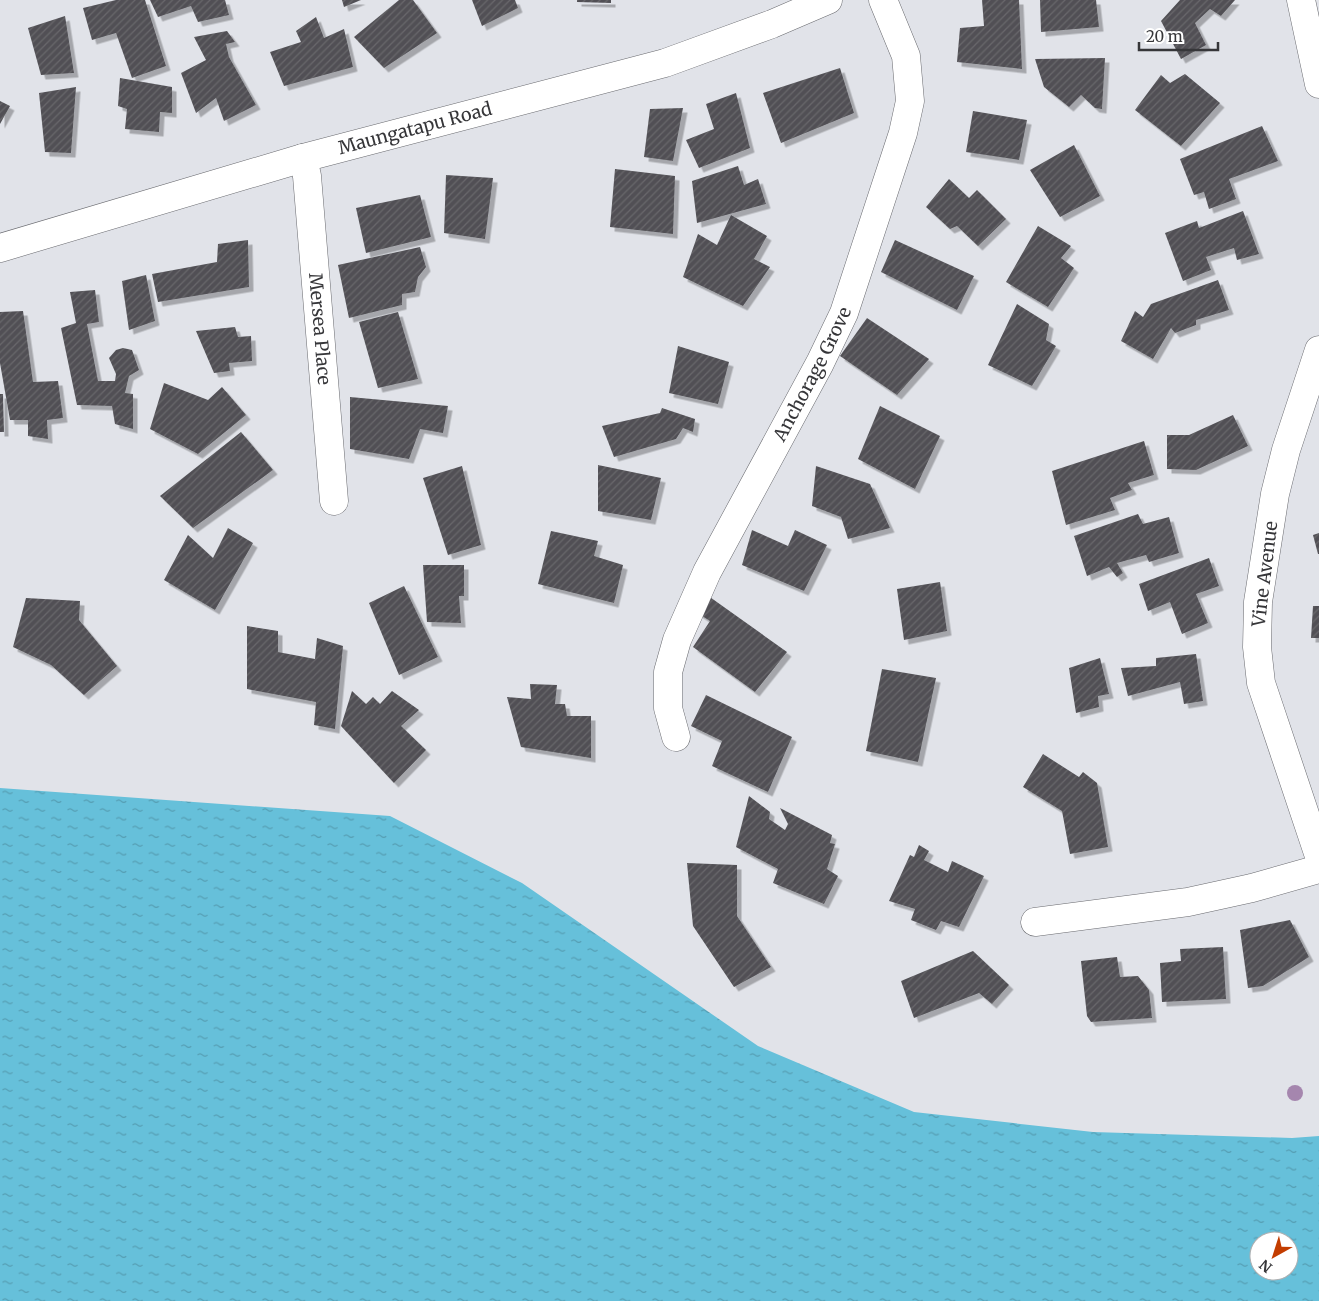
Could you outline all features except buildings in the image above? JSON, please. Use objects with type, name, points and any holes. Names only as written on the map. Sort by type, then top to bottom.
[{"type":"street","name":"Maungatapu Road","points":[[0,248],[303,158],[664,62],[772,24],[828,0]]},
{"type":"street","name":"Anchorage Grove","points":[[676,737],[668,708],[668,672],[677,640],[707,572],[820,363],[844,313],[903,133],[910,101],[906,56],[884,0]]},
{"type":"street","points":[[1300,0],[1319,84]]},
{"type":"street","name":"Mersea Place","points":[[303,158],[334,501]]},
{"type":"street","name":"Vine Avenue","points":[[1319,350],[1286,450],[1275,494],[1258,602],[1257,647],[1261,683],[1319,856]]},
{"type":"street","points":[[1035,922],[1188,902],[1252,888],[1319,869]]},
{"type":"water","points":[[0,788],[390,816],[522,883],[758,1046],[914,1112],[1093,1132],[1292,1138],[1319,1136],[1319,1301],[0,1301]]}]
